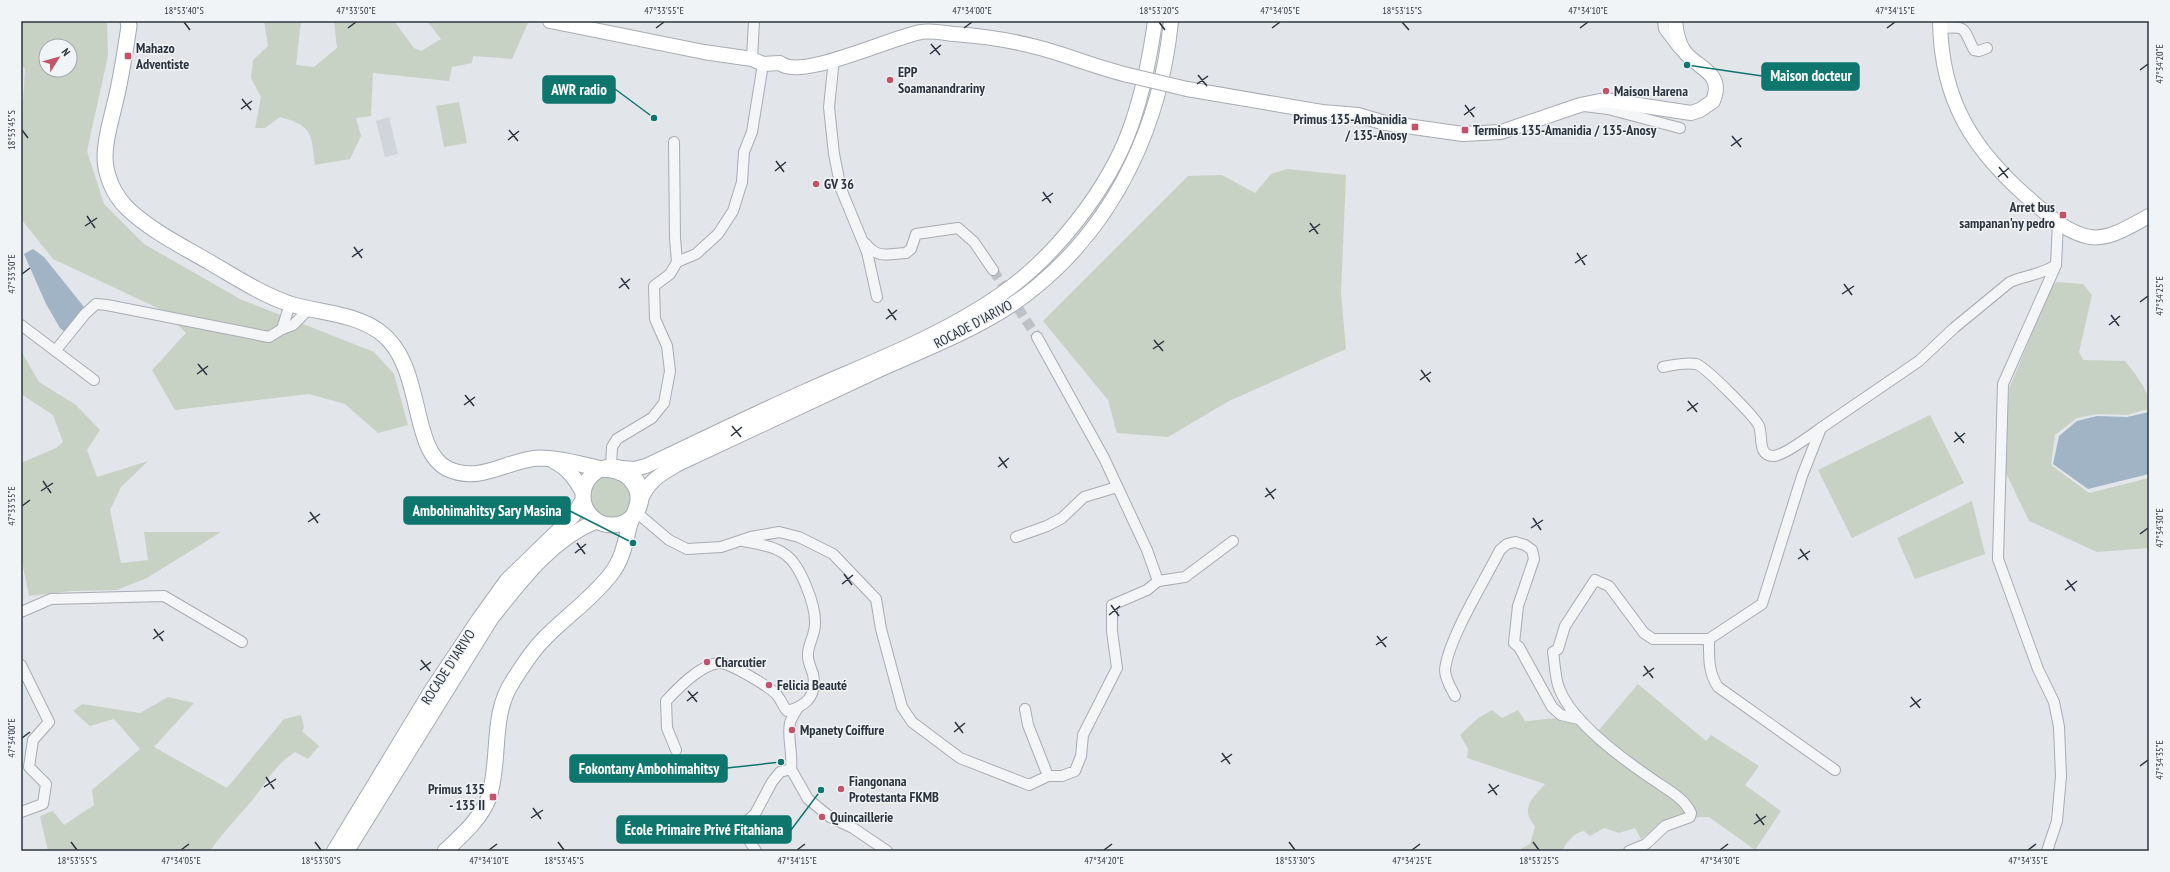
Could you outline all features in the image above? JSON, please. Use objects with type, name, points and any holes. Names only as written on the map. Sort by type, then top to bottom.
[{"type":"main road","points":[[128,21],[129,26],[123,63],[107,133],[105,159],[109,181],[125,206],[156,231],[258,291],[290,304],[356,320],[380,332],[400,351],[411,383],[428,449],[438,463],[448,469],[475,474],[489,472],[528,459],[552,460],[611,468],[637,480],[640,486],[636,510],[619,524],[602,523]]},
{"type":"main road","points":[[550,21],[757,62],[780,63],[784,67],[797,68],[820,65],[834,59],[922,32],[1002,40],[1043,49],[1100,69],[1187,89],[1322,112],[1358,115],[1385,123],[1463,134],[1501,132],[1580,105],[1605,100],[1691,113],[1700,110],[1713,101],[1716,87],[1715,80],[1712,75],[1683,50],[1677,36],[1675,21]]},
{"type":"main road","name":"ROCADE D'IARIVO","points":[[611,468],[634,469],[646,466],[911,344],[976,311],[1032,270],[1061,239],[1086,208],[1117,158],[1141,97],[1155,21]]},
{"type":"main road","name":"ROCADE D'IARIVO","points":[[636,510],[646,488],[655,478],[678,464],[948,339],[993,316],[1037,287],[1070,255],[1101,216],[1143,143],[1156,103],[1165,64],[1172,21]]},
{"type":"main road","points":[[1940,24],[1941,55],[1953,101],[1964,124],[1976,143],[2014,186],[2058,223],[2073,232],[2091,237],[2108,236],[2149,216]]},
{"type":"main road","points":[[552,460],[563,466],[573,476],[583,495],[587,512],[602,523],[616,540],[620,559]]},
{"type":"main road","points":[[446,851],[480,814],[488,798],[492,780],[496,728],[508,687],[541,641],[606,580],[620,559],[636,510],[638,498],[633,482],[611,468],[592,474],[586,482],[583,495]]},
{"type":"main road","name":"ROCADE D'IARIVO","points":[[334,851],[431,691],[479,618],[507,580],[572,516],[583,495]]},
{"type":"main road","name":"ROCADE D'IARIVO","points":[[347,851],[491,619],[516,587],[557,545],[579,528],[602,523]]},
{"type":"street","points":[[611,468],[612,446],[617,439],[652,418],[664,404],[670,371],[667,346],[655,320],[654,286],[670,274],[677,262],[696,254],[718,234],[733,210],[742,182],[744,152],[752,132],[757,62],[754,21]]},
{"type":"street","points":[[1663,21],[1664,28],[1678,49],[1683,50]]},
{"type":"street","points":[[1940,24],[1960,27],[1965,30],[1974,50],[1979,51],[1987,48]]},
{"type":"street","points":[[834,59],[829,107],[834,154],[842,189],[868,252],[877,297]]},
{"type":"street","points":[[1580,105],[1592,109],[1608,109],[1680,128]]},
{"type":"street","points":[[674,142],[674,238],[677,262]]},
{"type":"street","points":[[2047,851],[2057,820],[2061,776],[2059,727],[2054,702],[2038,669],[1998,559],[2003,384],[2056,265],[2058,223]]},
{"type":"street","points":[[862,237],[875,253],[906,253],[911,249],[916,234],[958,228],[974,242],[993,270]]},
{"type":"street","points":[[1663,367],[1685,363],[1698,364],[1709,372],[1759,425],[1762,450],[1767,454],[1774,456],[1821,428],[1919,361],[1954,328],[2010,282],[2020,277],[2045,272],[2056,265]]},
{"type":"street","points":[[56,350],[85,314],[96,304],[269,337],[282,329],[293,325],[309,309]]},
{"type":"street","points":[[282,329],[290,304]]},
{"type":"street","points":[[21,325],[94,380]]},
{"type":"street","points":[[1037,337],[1090,431],[1147,550],[1158,581]]},
{"type":"street","points":[[1629,851],[1646,844],[1665,826],[1685,821],[1690,817],[1691,813],[1684,802],[1627,762],[1578,719],[1565,702],[1558,687],[1553,652],[1558,649],[1565,626],[1596,580],[1609,586],[1644,633],[1653,639],[1709,639],[1762,604],[1799,483],[1821,428]]},
{"type":"street","points":[[1016,537],[1047,526],[1062,518],[1084,497],[1117,487]]},
{"type":"street","points":[[636,510],[669,540],[687,550],[721,547],[742,540],[779,532],[799,537],[833,554],[876,599],[881,629],[902,707],[912,722],[960,758],[1028,785],[1048,776],[1062,776],[1075,771],[1081,756],[1083,735],[1117,668],[1112,631],[1112,606],[1147,590],[1158,581],[1185,577],[1233,541]]},
{"type":"street","points":[[676,750],[667,728],[666,701],[681,684],[710,665],[723,663],[776,695],[787,711],[797,709],[809,701],[815,688],[808,653],[814,635],[815,623],[810,597],[797,568],[787,556],[773,548],[742,540]]},
{"type":"street","points":[[1455,696],[1446,680],[1445,671],[1454,639],[1500,550],[1507,544],[1515,542],[1525,545],[1532,550],[1534,559],[1518,606],[1514,643],[1519,647],[1552,707],[1561,715],[1578,719]]},
{"type":"street","points":[[21,612],[51,599],[164,596],[242,642]]},
{"type":"street","points":[[1709,639],[1709,664],[1712,678],[1718,687],[1835,770]]},
{"type":"street","points":[[21,666],[49,722],[33,740],[29,766],[46,784],[43,804],[21,812]]},
{"type":"street","points":[[797,709],[790,723],[790,739],[793,756],[791,768],[808,799],[830,817],[852,828],[886,851]]},
{"type":"street","points":[[1025,709],[1028,725],[1048,776]]},
{"type":"street","points":[[756,851],[744,833],[746,822],[755,814],[772,782],[780,772],[791,768]]},
{"type":"shaded area","points":[[389,117],[398,154],[385,157],[376,121]]},
{"type":"green space","points":[[21,21],[107,21],[108,56],[87,151],[104,204],[144,244],[240,299],[374,352],[394,374],[408,425],[378,433],[345,404],[309,394],[175,410],[152,370],[186,333],[164,311],[53,259],[21,219],[21,133],[25,69],[21,65]]},
{"type":"green space","points":[[264,21],[301,21],[296,65],[314,67],[337,48],[334,21],[394,21],[414,48],[421,51],[441,39],[427,21],[516,21],[528,23],[512,59],[473,56],[472,63],[452,67],[449,81],[373,73],[371,116],[356,118],[361,136],[350,159],[315,165],[311,138],[305,128],[299,124],[280,117],[265,128],[255,128],[261,97],[251,78],[253,60],[268,46]]},
{"type":"green space","points":[[459,102],[467,143],[444,147],[436,106]]},
{"type":"green space","points":[[1287,169],[1346,175],[1341,293],[1346,349],[1229,401],[1168,437],[1117,433],[1108,400],[1043,321],[1188,176],[1222,175],[1255,193],[1271,174]]},
{"type":"green space","points":[[2057,282],[2083,284],[2092,295],[2079,352],[2083,360],[2125,361],[2142,384],[2148,396],[2149,403],[2148,409],[2127,415],[2098,414],[2077,418],[2055,435],[2051,465],[2089,493],[2149,478],[2149,548],[2097,552],[2029,521],[2004,469],[2009,389],[2052,286]]},
{"type":"green space","points":[[21,351],[39,382],[76,405],[100,430],[87,450],[97,477],[148,461],[121,487],[110,510],[121,563],[148,560],[144,532],[221,532],[147,578],[117,590],[72,591],[29,596],[21,557],[21,463],[56,448],[63,442],[53,415],[21,394]]},
{"type":"green space","points":[[1930,415],[1964,483],[1852,538],[1818,470]]},
{"type":"green space","points":[[612,474],[632,488],[630,508],[621,515],[613,517],[604,515],[598,511],[593,505],[591,497],[592,488],[598,479]]},
{"type":"green space","points":[[1972,501],[1985,554],[1915,579],[1897,538]]},
{"type":"green space","points":[[1638,684],[1706,741],[1711,735],[1759,766],[1745,785],[1781,811],[1755,850],[1709,817],[1669,818],[1641,839],[1635,828],[1619,833],[1604,828],[1590,836],[1584,831],[1576,834],[1568,841],[1562,851],[1517,851],[1530,844],[1535,826],[1530,820],[1528,808],[1532,799],[1545,784],[1467,758],[1468,749],[1460,735],[1478,718],[1492,710],[1502,718],[1518,710],[1525,721],[1555,718],[1562,719],[1575,724],[1593,737]]},
{"type":"green space","points":[[168,697],[194,703],[154,747],[227,788],[284,719],[301,715],[304,727],[302,731],[319,746],[308,759],[295,752],[281,763],[210,851],[48,851],[40,816],[53,811],[64,825],[94,805],[92,790],[140,749],[114,719],[90,726],[73,711],[82,704],[140,713]]},
{"type":"water","points":[[33,249],[44,257],[84,307],[65,332],[60,328],[46,304],[24,254]]},
{"type":"water","points":[[2149,412],[2149,474],[2088,489],[2053,464],[2059,436],[2077,421],[2097,416],[2127,417]]},
{"type":"tunnel","points":[[993,270],[1037,337]]},
{"type":"place","name":"Mahazo Adventiste","points":[[128,56]]},
{"type":"place","name":"Maison docteur","points":[[1687,65]]},
{"type":"place","name":"EPP Soamanandrariny","points":[[890,80]]},
{"type":"place","name":"Maison Harena","points":[[1606,91]]},
{"type":"place","name":"AWR radio","points":[[654,118]]},
{"type":"place","name":"Primus 135-Ambanidia / 135-Anosy","points":[[1415,127]]},
{"type":"place","name":"Terminus 135-Amanidia / 135-Anosy","points":[[1465,130]]},
{"type":"place","name":"GV 36","points":[[816,184]]},
{"type":"place","name":"Arret bus sampanan'ny pedro","points":[[2063,215]]},
{"type":"place","name":"Ambohimahitsy Sary Masina","points":[[633,543]]},
{"type":"place","name":"Charcutier","points":[[707,662]]},
{"type":"place","name":"Felicia Beauté","points":[[769,685]]},
{"type":"place","name":"Mpanety Coiffure","points":[[792,730]]},
{"type":"place","name":"Fokontany Ambohimahitsy","points":[[781,762]]},
{"type":"place","name":"Fiangonana Protestanta FKMB","points":[[841,789]]},
{"type":"place","name":"École Primaire Privé Fitahiana","points":[[821,790]]},
{"type":"place","name":"Primus 135 - 135 II","points":[[493,797]]},
{"type":"place","name":"Quincaillerie","points":[[822,817]]}]
